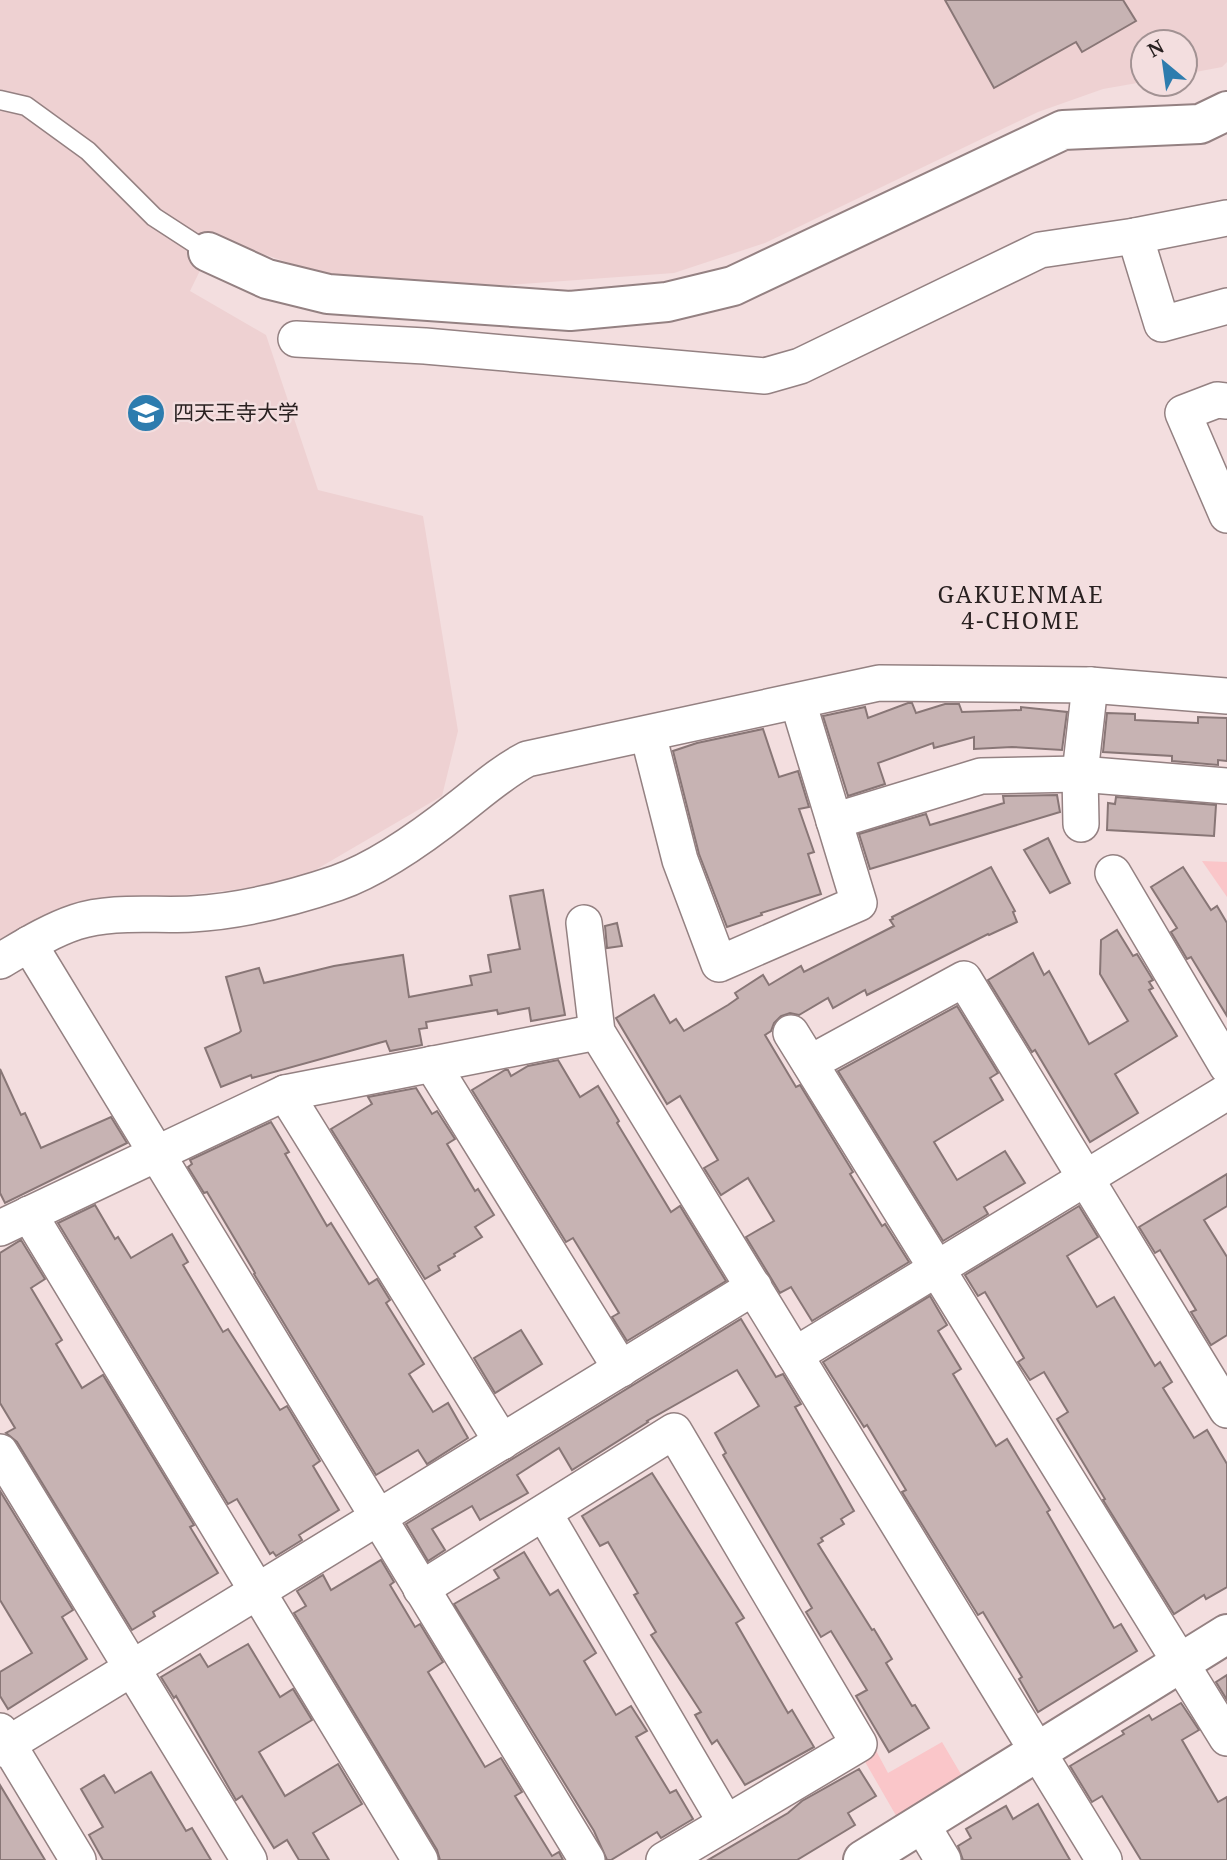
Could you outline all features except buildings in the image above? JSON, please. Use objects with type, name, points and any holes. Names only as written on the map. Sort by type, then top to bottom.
[{"type":"street","points":[[208,252],[267,279],[328,294],[570,311],[667,302],[733,286],[1063,130],[1200,124],[1227,111]]},
{"type":"street","points":[[296,339],[425,346],[765,376],[800,366],[1040,250],[1135,236],[1227,218]]},
{"type":"street","points":[[1135,236],[1162,324],[1227,306]]},
{"type":"street","points":[[1227,401],[1217,400],[1182,413],[1227,515]]},
{"type":"street","points":[[587,1860],[155,1153],[15,952],[76,922],[105,916],[193,914],[239,909],[279,901],[340,881],[394,853],[442,821],[510,768],[527,759],[879,683],[1090,685],[1227,696]]},
{"type":"street","points":[[1081,824],[1080,774],[1090,685]]},
{"type":"street","points":[[648,734],[680,860],[719,964],[859,903],[798,702]]},
{"type":"street","points":[[834,821],[981,776],[1080,774],[1227,786]]},
{"type":"street","points":[[1112,873],[1227,1066]]},
{"type":"street","points":[[584,923],[597,1032],[1104,1860]]},
{"type":"street","points":[[810,1063],[964,979],[1227,1410]]},
{"type":"street","points":[[420,1860],[258,1591],[9,1218],[285,1093],[597,1032]]},
{"type":"street","points":[[791,1033],[1227,1738]]},
{"type":"street","points":[[432,1064],[621,1369]]},
{"type":"street","points":[[795,1355],[1227,1092]]},
{"type":"street","points":[[285,1093],[502,1442]]},
{"type":"street","points":[[78,1860],[3,1741],[133,1668],[754,1287]]},
{"type":"street","points":[[421,1590],[674,1431],[859,1745],[664,1860]]},
{"type":"street","points":[[0,1452],[249,1860]]},
{"type":"street","points":[[544,1513],[726,1823]]},
{"type":"street","points":[[863,1860],[1227,1634]]},
{"type":"street","points":[[922,1825],[943,1860]]},
{"type":"lane","points":[[0,100],[26,106],[37,113],[88,151],[154,217],[208,252]]},
{"type":"shaded area","name":"四天王寺大学","points":[[0,0],[1227,0],[1227,62],[1222,67],[1199,71],[1199,28],[1129,28],[1129,84],[1103,89],[1038,112],[765,243],[674,273],[482,287],[328,276],[216,238],[190,291],[266,335],[318,490],[423,516],[458,731],[442,796],[293,883],[115,903],[0,939]]},
{"type":"shaded area","points":[[1202,861],[1227,862],[1227,897]]},
{"type":"shaded area","points":[[942,1742],[965,1781],[898,1819],[860,1753],[873,1745],[888,1773]]},
{"type":"place","name":"四天王寺大学","points":[[146,413]]},
{"type":"district","name":"GAKUENMAE 4-CHOME","points":[[1021,608]]}]
